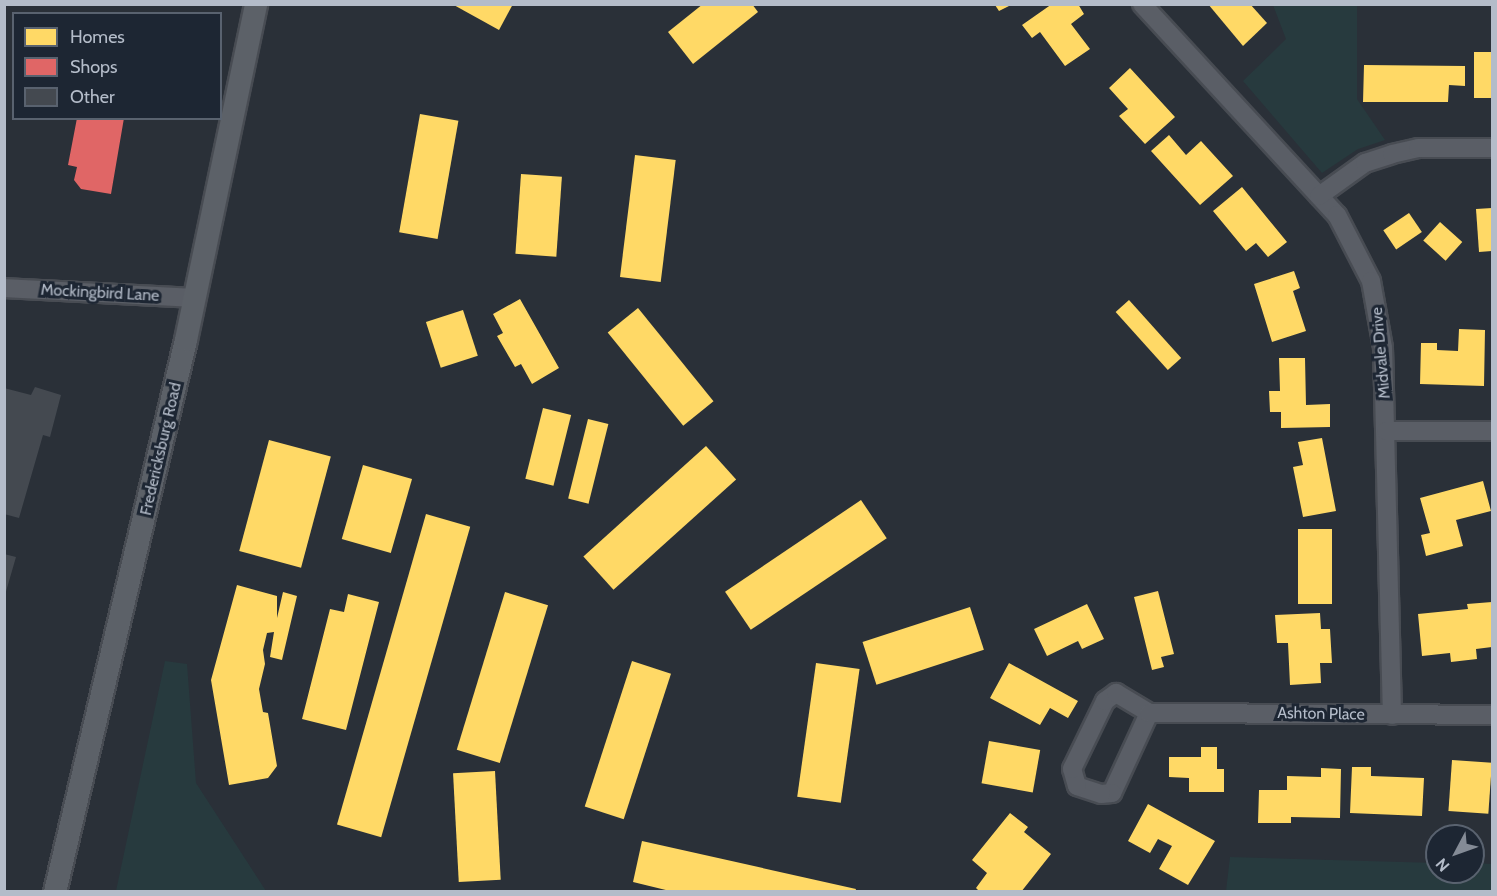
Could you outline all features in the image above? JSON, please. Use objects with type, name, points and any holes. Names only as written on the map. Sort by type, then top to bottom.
[{"type":"main road","name":"Fredericksburg Road","points":[[55,891],[196,298],[256,4]]},
{"type":"street","name":"Midvale Drive","points":[[1142,4],[1319,196],[1351,236],[1373,287],[1383,348],[1392,715]]},
{"type":"street","points":[[1319,196],[1365,163],[1392,154],[1424,148],[1492,148]]},
{"type":"street","name":"Mockingbird Lane","points":[[4,288],[196,298]]},
{"type":"street","points":[[1386,431],[1492,431]]},
{"type":"street","points":[[1116,693],[1133,700],[1149,712],[1112,793],[1101,794],[1077,786],[1072,769],[1110,695],[1116,693]]},
{"type":"street","name":"Ashton Place","points":[[1149,712],[1492,715]]},
{"type":"green space","points":[[1273,5],[1357,5],[1357,99],[1385,140],[1358,149],[1322,173],[1243,81],[1286,39]]},
{"type":"green space","points":[[165,661],[187,664],[196,783],[266,891],[116,891]]},
{"type":"green space","points":[[1230,857],[1425,863],[1425,884],[1485,884],[1485,864],[1492,864],[1492,891],[1226,891]]},
{"type":"building: Homes","points":[[452,4],[513,4],[499,30]]},
{"type":"building: Homes","points":[[703,4],[752,4],[758,12],[693,64],[668,32]]},
{"type":"building: Homes","points":[[1052,4],[1078,4],[1084,14],[1071,24],[1090,49],[1065,66],[1040,32],[1032,38],[1022,25]]},
{"type":"building: Homes","points":[[1208,4],[1250,4],[1267,23],[1243,46]]},
{"type":"building: Homes","points":[[995,5],[1011,5],[999,11]]},
{"type":"building: Homes","points":[[1474,52],[1492,52],[1492,98],[1474,98]]},
{"type":"building: Homes","points":[[1364,65],[1465,66],[1465,86],[1449,85],[1448,102],[1363,102]]},
{"type":"building: Homes","points":[[1130,68],[1175,117],[1145,144],[1119,116],[1128,109],[1109,88]]},
{"type":"building: Homes","points":[[420,114],[458,121],[438,239],[399,232]]},
{"type":"building: Homes","points":[[1169,135],[1186,155],[1201,141],[1233,176],[1200,205],[1151,151]]},
{"type":"building: Homes","points":[[635,155],[676,160],[661,282],[620,277]]},
{"type":"building: Homes","points":[[521,174],[562,177],[556,257],[515,254]]},
{"type":"building: Homes","points":[[1242,187],[1287,242],[1268,257],[1256,243],[1246,251],[1213,211]]},
{"type":"building: Homes","points":[[1492,208],[1492,251],[1479,252],[1476,209]]},
{"type":"building: Homes","points":[[1409,213],[1422,232],[1396,249],[1383,230]]},
{"type":"building: Homes","points":[[1440,222],[1462,242],[1446,261],[1423,241]]},
{"type":"building: Homes","points":[[1294,271],[1300,288],[1293,291],[1306,331],[1272,342],[1254,284]]},
{"type":"building: Homes","points":[[520,299],[559,368],[532,384],[521,364],[515,367],[497,336],[503,333],[493,314]]},
{"type":"building: Homes","points":[[1129,300],[1181,358],[1168,370],[1116,312]]},
{"type":"building: Homes","points":[[638,308],[714,401],[683,426],[608,333]]},
{"type":"building: Homes","points":[[463,310],[478,356],[441,368],[426,322]]},
{"type":"building: Homes","points":[[1459,329],[1485,330],[1484,386],[1420,384],[1421,343],[1437,343],[1437,350],[1458,351]]},
{"type":"building: Homes","points":[[1279,358],[1305,358],[1306,405],[1330,404],[1330,427],[1281,428],[1281,412],[1270,412],[1269,391],[1280,391]]},
{"type":"building: Homes","points":[[543,408],[571,415],[553,486],[525,479]]},
{"type":"building: Homes","points":[[588,419],[608,424],[589,504],[568,499]]},
{"type":"building: Homes","points":[[1322,438],[1336,511],[1303,517],[1293,467],[1303,465],[1298,442]]},
{"type":"building: Homes","points":[[269,440],[331,457],[301,568],[239,551]]},
{"type":"building: Homes","points":[[706,446],[736,479],[613,590],[583,556]]},
{"type":"building: Homes","points":[[363,465],[412,479],[391,553],[342,539]]},
{"type":"building: Homes","points":[[1483,481],[1491,511],[1456,520],[1463,546],[1426,556],[1421,535],[1430,533],[1420,498]]},
{"type":"building: Homes","points":[[861,500],[887,538],[751,630],[725,592]]},
{"type":"building: Homes","points":[[426,514],[470,527],[381,837],[337,824]]},
{"type":"building: Homes","points":[[1298,529],[1332,529],[1332,604],[1298,604]]},
{"type":"building: Homes","points":[[237,585],[277,596],[277,618],[283,592],[297,596],[282,660],[270,657],[274,632],[267,633],[263,650],[265,664],[259,689],[263,712],[268,713],[277,766],[268,778],[229,785],[211,680]]},
{"type":"building: Homes","points":[[1158,591],[1174,654],[1161,657],[1164,667],[1152,670],[1134,597]]},
{"type":"building: Homes","points":[[505,592],[548,605],[500,763],[457,750]]},
{"type":"building: Homes","points":[[348,594],[379,602],[346,730],[302,719],[330,609],[344,612]]},
{"type":"building: Homes","points":[[1492,602],[1492,647],[1476,649],[1477,659],[1451,662],[1450,653],[1422,656],[1418,614],[1468,609],[1467,604]]},
{"type":"building: Homes","points":[[1087,604],[1104,639],[1082,649],[1078,641],[1047,656],[1034,629]]},
{"type":"building: Homes","points":[[970,607],[984,650],[876,685],[863,642]]},
{"type":"building: Homes","points":[[1320,613],[1321,629],[1330,629],[1332,663],[1320,663],[1321,683],[1290,685],[1288,643],[1277,643],[1275,615]]},
{"type":"building: Homes","points":[[632,661],[671,674],[624,819],[585,807]]},
{"type":"building: Homes","points":[[816,663],[860,669],[841,803],[797,797]]},
{"type":"building: Homes","points":[[1009,663],[1078,701],[1068,718],[1050,708],[1040,725],[990,698]]},
{"type":"building: Homes","points":[[989,741],[1040,750],[1033,792],[982,783]]},
{"type":"building: Homes","points":[[1201,747],[1217,747],[1217,769],[1224,769],[1224,792],[1189,792],[1189,778],[1169,777],[1169,757],[1201,757]]},
{"type":"building: Homes","points":[[1452,760],[1492,763],[1488,814],[1448,811]]},
{"type":"building: Homes","points":[[1352,767],[1371,767],[1371,776],[1424,778],[1422,816],[1350,813]]},
{"type":"building: Homes","points":[[1321,768],[1341,769],[1340,818],[1291,817],[1291,823],[1258,823],[1259,790],[1287,790],[1287,776],[1321,777]]},
{"type":"building: Homes","points":[[495,771],[501,880],[459,882],[453,773]]},
{"type":"building: Homes","points":[[1148,804],[1215,841],[1188,885],[1159,869],[1172,846],[1158,839],[1150,853],[1128,841]]},
{"type":"building: Homes","points":[[1010,813],[1028,827],[1024,832],[1051,854],[1021,892],[980,892],[976,888],[987,873],[972,860]]},
{"type":"building: Homes","points":[[642,841],[856,889],[855,892],[674,892],[633,882]]},
{"type":"building: Shops","points":[[77,120],[124,120],[111,194],[81,189],[74,180],[77,167],[68,165]]},
{"type":"building: Other","points":[[35,387],[61,395],[50,437],[43,435],[19,518],[4,514],[4,388],[31,395]]},
{"type":"building: Other","points":[[4,554],[16,557],[5,595],[4,594]]}]
